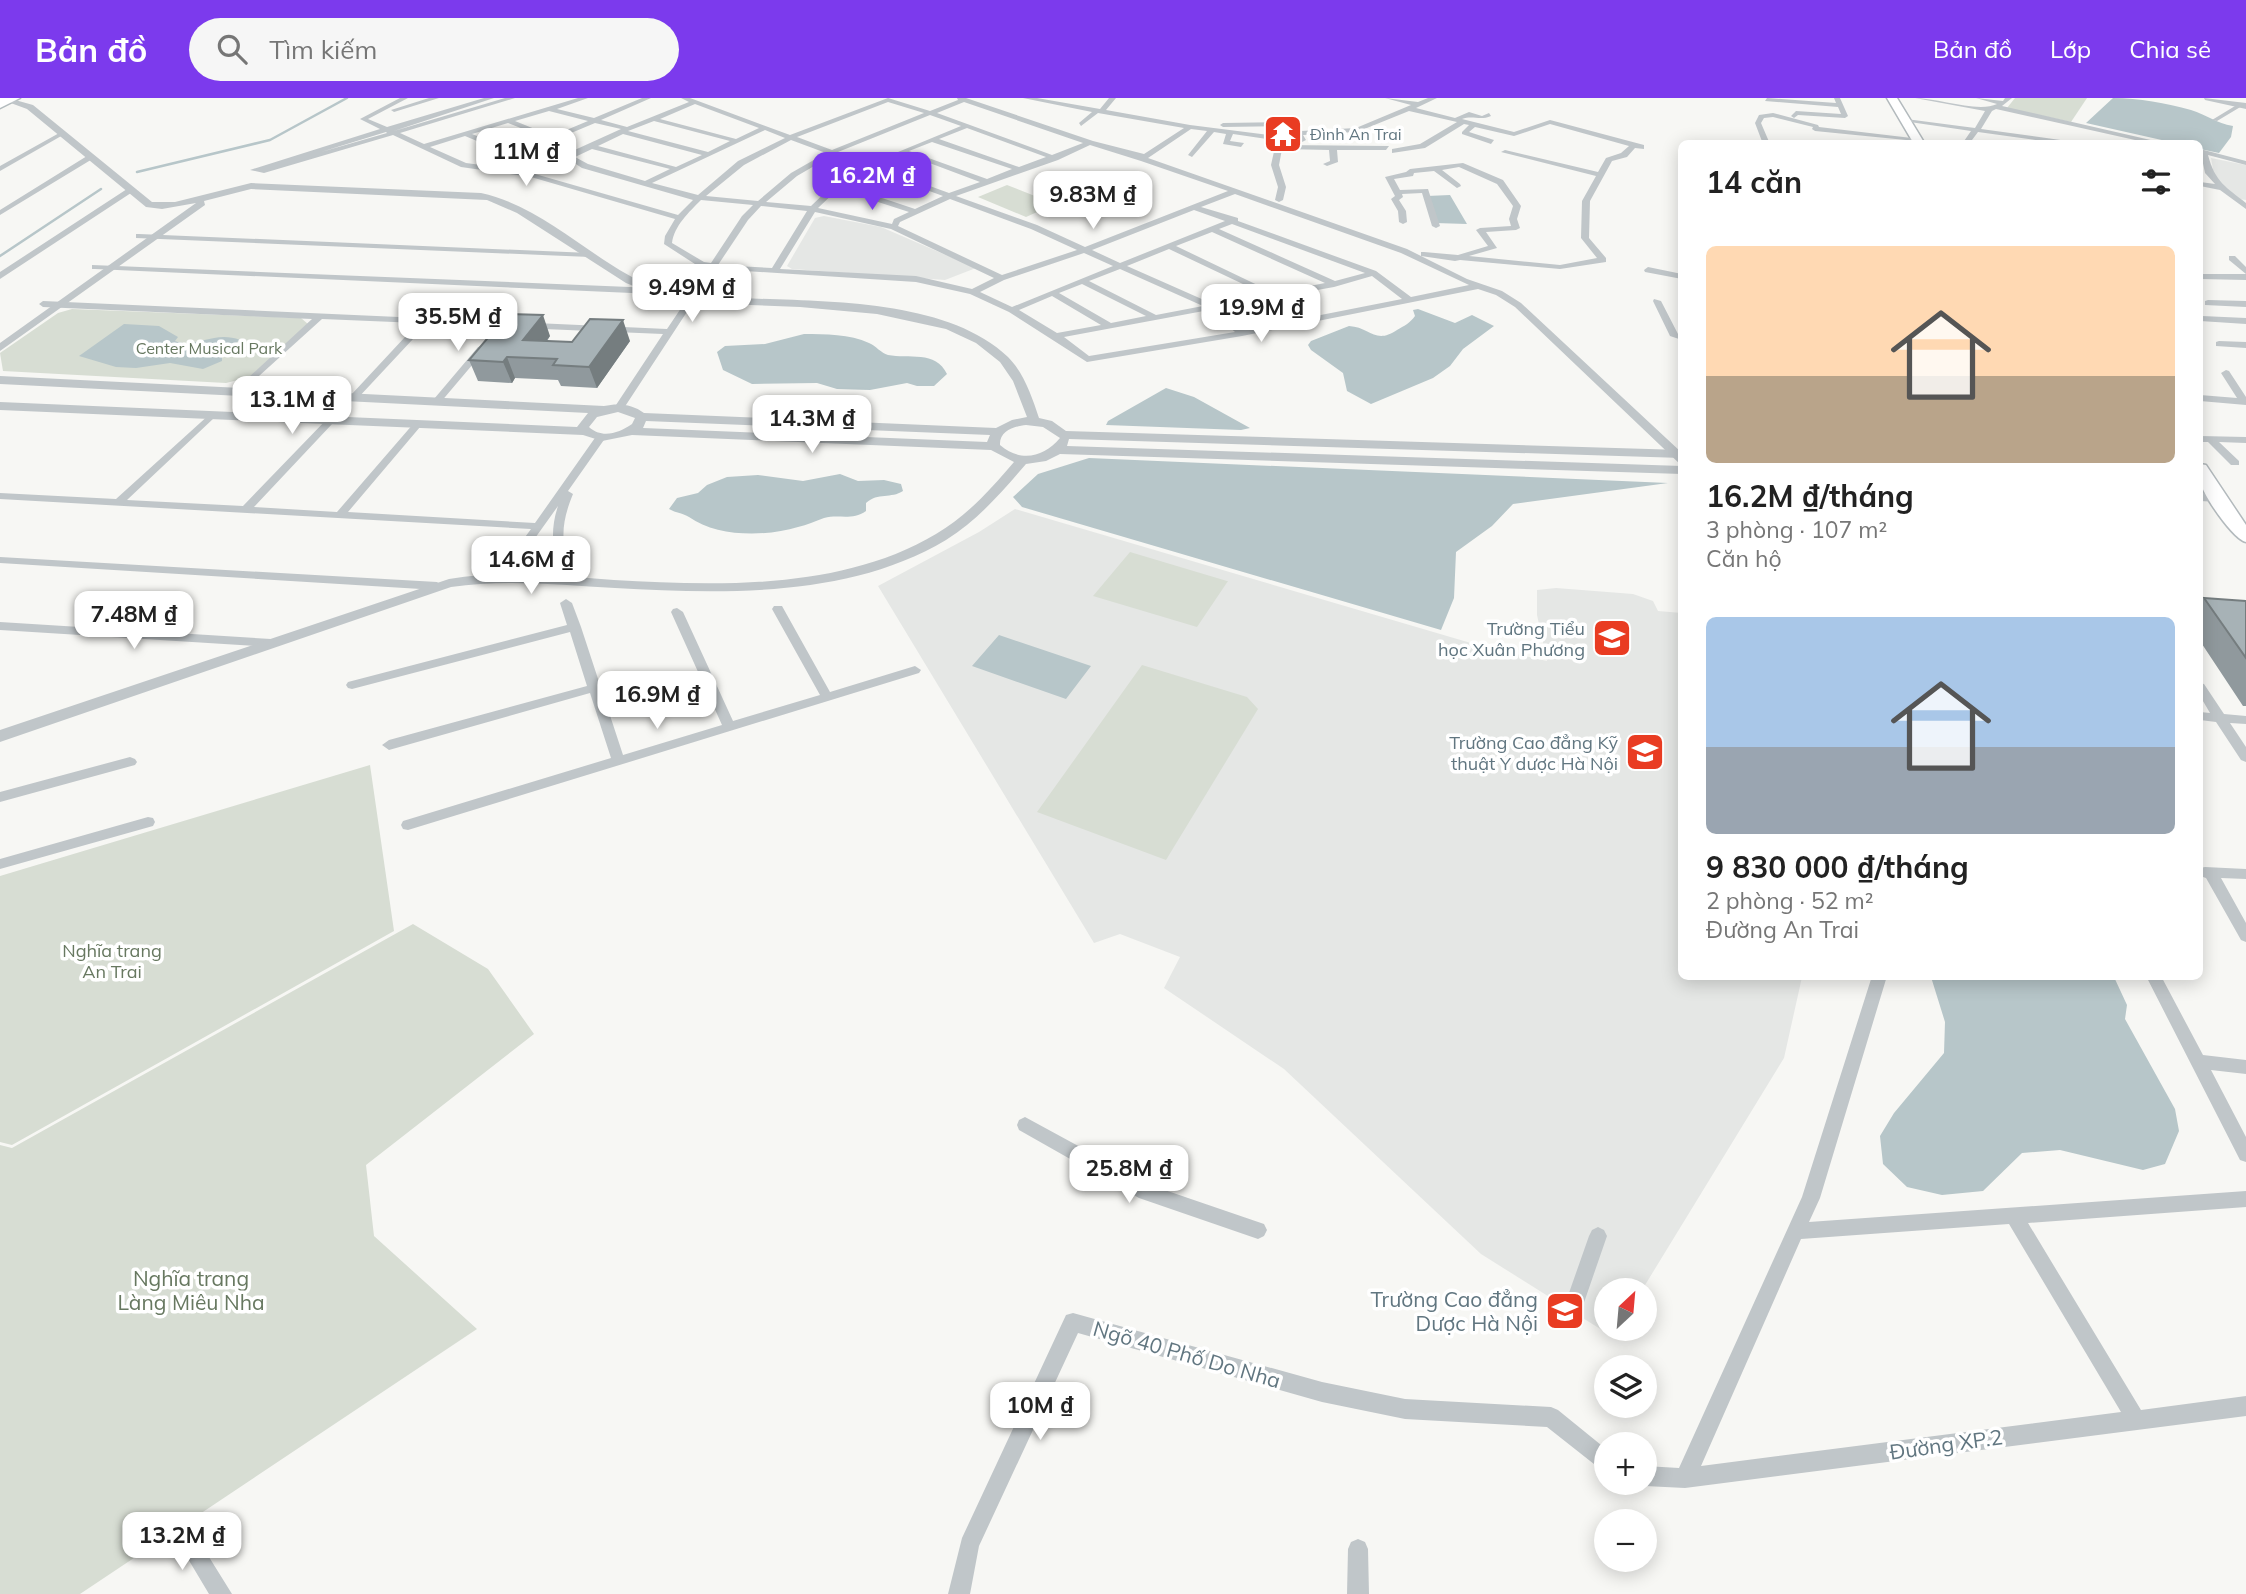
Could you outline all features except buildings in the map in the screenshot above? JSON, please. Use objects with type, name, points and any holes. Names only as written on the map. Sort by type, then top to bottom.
[{"type":"main road","points":[[1892,98],[1920,140]]},
{"type":"main road","points":[[2203,473],[2226,512],[2245,535]]},
{"type":"street","points":[[363,119],[405,98]]},
{"type":"street","points":[[363,119],[436,98]]},
{"type":"street","points":[[491,98],[388,131],[264,171],[254,170],[388,131],[512,98]]},
{"type":"street","points":[[422,147],[585,98]]},
{"type":"street","points":[[480,169],[648,98]]},
{"type":"street","points":[[684,98],[951,195],[1123,265],[1210,306],[1241,333]]},
{"type":"street","points":[[979,98],[1144,157],[1190,127]]},
{"type":"street","points":[[1026,98],[1212,130],[1287,124],[1298,133],[1306,148]]},
{"type":"street","points":[[1081,124],[1112,98]]},
{"type":"street","points":[[1388,98],[1420,105]]},
{"type":"street","points":[[1298,133],[1357,130],[1434,98]]},
{"type":"street","points":[[1918,98],[2000,105]]},
{"type":"street","points":[[1979,98],[2148,140]]},
{"type":"street","points":[[2208,98],[2243,106]]},
{"type":"street","points":[[620,408],[668,332],[758,204],[799,171],[830,151],[962,99],[1090,144],[1144,159],[1404,251],[1518,305],[1678,455]]},
{"type":"street","points":[[1773,115],[1767,99],[1839,101],[1844,116],[1794,113],[1795,121]]},
{"type":"street","points":[[0,334],[139,236],[158,219],[149,205],[30,107],[6,100]]},
{"type":"street","points":[[1055,158],[888,100],[791,137],[741,163],[680,218],[669,236],[668,244],[689,258],[713,267],[916,279],[973,292],[1056,335],[1087,359],[1241,333],[1479,286]]},
{"type":"street","points":[[528,174],[695,102]]},
{"type":"street","points":[[1968,140],[2000,105]]},
{"type":"street","points":[[2215,120],[2243,106]]},
{"type":"street","points":[[549,109],[708,154]]},
{"type":"street","points":[[1404,251],[1455,259],[1560,267],[1603,260],[1584,234],[1586,201],[1609,160],[1637,147],[1550,122],[1514,134],[1411,109]]},
{"type":"street","points":[[1395,151],[1422,146],[1469,114],[1482,118],[1489,115]]},
{"type":"street","points":[[1810,114],[1816,130]]},
{"type":"street","points":[[1765,140],[1757,119],[1773,115],[1816,130],[1904,140]]},
{"type":"street","points":[[363,119],[464,165],[528,174],[680,218]]},
{"type":"street","points":[[654,119],[737,141]]},
{"type":"street","points":[[508,121],[552,138]]},
{"type":"street","points":[[1906,121],[2049,140]]},
{"type":"street","points":[[1473,125],[1464,133],[1491,142]]},
{"type":"street","points":[[774,272],[813,209],[837,186],[869,165],[967,126]]},
{"type":"street","points":[[645,184],[766,127]]},
{"type":"street","points":[[1226,129],[1269,137],[1279,148],[1386,148]]},
{"type":"street","points":[[1226,129],[1226,142],[1241,145]]},
{"type":"street","points":[[1192,155],[1212,130]]},
{"type":"street","points":[[1357,130],[1395,151],[1406,161],[1409,172]]},
{"type":"street","points":[[0,169],[61,134]]},
{"type":"street","points":[[466,134],[515,154]]},
{"type":"street","points":[[934,140],[1021,170]]},
{"type":"street","points":[[894,227],[897,221],[951,195],[1090,144]]},
{"type":"street","points":[[592,146],[677,169]]},
{"type":"street","points":[[1279,148],[1275,164],[1282,187],[1279,200]]},
{"type":"street","points":[[1327,164],[1335,160],[1334,149]]},
{"type":"street","points":[[903,151],[988,182]]},
{"type":"street","points":[[2203,151],[2246,163]]},
{"type":"street","points":[[1505,152],[1600,175]]},
{"type":"street","points":[[2203,154],[2209,173],[2222,188],[2246,206]]},
{"type":"street","points":[[571,155],[569,157],[572,160],[585,166],[698,199],[813,209],[894,227],[1001,278]]},
{"type":"street","points":[[0,213],[90,158]]},
{"type":"street","points":[[1403,222],[1402,211],[1395,199],[1399,197],[1398,192],[1389,177],[1460,165],[1500,181],[1517,206],[1513,219],[1516,228],[1480,230],[1493,248],[1470,252],[1455,259]]},
{"type":"street","points":[[1436,169],[1458,186]]},
{"type":"street","points":[[2203,185],[2222,188]]},
{"type":"street","points":[[149,205],[185,203],[251,186],[481,196],[507,202],[590,255],[654,291]]},
{"type":"street","points":[[837,186],[916,212]]},
{"type":"street","points":[[0,276],[130,191]]},
{"type":"street","points":[[1398,192],[1425,191],[1436,226]]},
{"type":"street","points":[[973,292],[1001,278],[1084,250],[1233,192]]},
{"type":"street","points":[[0,348],[217,193]]},
{"type":"street","points":[[1194,206],[1373,273],[1410,300]]},
{"type":"street","points":[[1012,310],[1235,220]]},
{"type":"street","points":[[1214,230],[1334,284]]},
{"type":"street","points":[[139,236],[590,255]]},
{"type":"street","points":[[1171,247],[1272,295]]},
{"type":"street","points":[[2232,258],[2246,275]]},
{"type":"street","points":[[95,267],[654,291],[692,299],[850,307],[898,313],[933,322],[966,335],[1002,358],[1022,387],[1034,421]]},
{"type":"street","points":[[1648,270],[1678,276]]},
{"type":"street","points":[[1056,335],[1334,284],[1373,273]]},
{"type":"street","points":[[2203,277],[2246,275]]},
{"type":"street","points":[[1082,281],[1154,317]]},
{"type":"street","points":[[1052,293],[1110,326]]},
{"type":"street","points":[[1657,301],[1675,336],[1678,336]]},
{"type":"street","points":[[2208,303],[2246,304]]},
{"type":"street","points":[[43,304],[668,332]]},
{"type":"street","points":[[239,391],[320,316]]},
{"type":"street","points":[[2203,319],[2246,321]]},
{"type":"street","points":[[354,397],[425,321]]},
{"type":"street","points":[[495,334],[503,324]]},
{"type":"street","points":[[437,401],[486,344]]},
{"type":"street","points":[[2219,344],[2246,345]]},
{"type":"street","points":[[2226,373],[2245,402]]},
{"type":"street","points":[[0,380],[604,410],[620,408],[631,410],[641,417],[998,432]]},
{"type":"street","points":[[2203,398],[2245,402]]},
{"type":"street","points":[[0,406],[585,431],[601,437],[632,431],[994,446],[1007,456],[1023,459],[1042,458],[1060,450],[1678,470]]},
{"type":"street","points":[[585,431],[584,422],[604,410]]},
{"type":"street","points":[[119,502],[211,416]]},
{"type":"street","points":[[632,431],[641,422],[641,417]]},
{"type":"street","points":[[246,509],[330,421]]},
{"type":"street","points":[[994,446],[993,440],[998,432],[1012,424],[1034,421],[1054,426],[1063,435],[1064,443],[1060,450]]},
{"type":"street","points":[[340,514],[417,425]]},
{"type":"street","points":[[1063,435],[1678,457]]},
{"type":"street","points":[[492,577],[517,555],[601,437]]},
{"type":"street","points":[[2205,439],[2246,440]]},
{"type":"street","points":[[2205,439],[2235,463]]},
{"type":"street","points":[[0,736],[437,586],[492,577],[733,588],[821,579],[873,569],[893,562],[962,523],[1000,490],[1023,459]]},
{"type":"street","points":[[569,581],[555,534],[570,483]]},
{"type":"street","points":[[0,496],[538,526]]},
{"type":"street","points":[[2203,497],[2219,498]]},
{"type":"street","points":[[0,560],[437,586]]},
{"type":"street","points":[[566,603],[618,761]]},
{"type":"street","points":[[778,609],[827,697]]},
{"type":"street","points":[[677,612],[729,726]]},
{"type":"street","points":[[0,626],[271,643]]},
{"type":"street","points":[[352,685],[575,627]]},
{"type":"street","points":[[408,825],[915,670]]},
{"type":"street","points":[[389,745],[594,688]]},
{"type":"street","points":[[2203,692],[2246,757]]},
{"type":"street","points":[[2203,716],[2246,720]]},
{"type":"street","points":[[0,797],[131,762]]},
{"type":"street","points":[[0,864],[148,822]]},
{"type":"street","points":[[2205,872],[2246,874]]},
{"type":"street","points":[[2205,872],[2246,936]]},
{"type":"street","points":[[1685,1478],[1811,1198],[1879,980]]},
{"type":"street","points":[[2155,980],[2246,1154]]},
{"type":"street","points":[[2198,1062],[2246,1067]]},
{"type":"street","points":[[1025,1125],[1145,1192],[1258,1230]]},
{"type":"street","points":[[1796,1231],[2246,1199]]},
{"type":"street","points":[[2014,1216],[2136,1419]]},
{"type":"street","points":[[1572,1310],[1598,1236]]},
{"type":"street","name":"Ngõ 40 Phố Do Nha","points":[[959,1594],[970,1545],[1073,1322],[1322,1392],[1405,1409],[1551,1417],[1594,1451]]},
{"type":"street","name":"Đường XP.2","points":[[1657,1477],[1685,1478],[2246,1406]]},
{"type":"street","points":[[179,1527],[221,1594]]},
{"type":"street","points":[[1358,1549],[1358,1594]]},
{"type":"shaded area","points":[[2113,98],[2172,105],[2233,126],[2231,137],[2219,153],[2203,150],[2203,140],[2162,140],[2086,123]]},
{"type":"shaded area","points":[[2211,158],[2246,165],[2246,200],[2240,199],[2225,188],[2214,175]]},
{"type":"shaded area","points":[[1450,195],[1467,224],[1435,223],[1427,196]]},
{"type":"shaded area","points":[[824,216],[881,227],[976,268],[945,280],[792,269],[787,266],[815,218]]},
{"type":"shaded area","points":[[1418,309],[1455,323],[1472,315],[1494,326],[1463,349],[1450,366],[1433,378],[1371,404],[1347,391],[1343,373],[1308,345],[1311,341],[1349,326],[1383,336],[1409,322],[1415,316],[1413,310]]},
{"type":"shaded area","points":[[124,324],[159,326],[178,337],[175,341],[183,343],[222,337],[240,340],[222,352],[222,361],[203,369],[170,363],[136,368],[116,367],[79,356]]},
{"type":"shaded area","points":[[804,334],[854,338],[869,343],[888,355],[929,358],[942,366],[947,374],[934,386],[907,383],[870,390],[837,389],[817,383],[752,384],[723,370],[717,352],[725,346],[765,344]]},
{"type":"shaded area","points":[[1166,388],[1194,397],[1250,428],[1241,430],[1106,425],[1108,421]]},
{"type":"shaded area","points":[[1089,458],[1668,483],[1513,504],[1492,526],[1456,552],[1454,598],[1441,630],[1022,507],[1013,497],[1038,474]]},
{"type":"shaded area","points":[[840,474],[858,481],[884,480],[901,484],[903,491],[871,500],[866,503],[866,511],[856,516],[824,518],[785,530],[756,534],[713,528],[669,509],[677,498],[698,493],[707,485],[727,477],[758,475],[803,481]]},
{"type":"shaded area","points":[[1015,509],[1481,646],[1547,661],[1537,615],[1537,590],[1556,588],[1633,594],[1653,601],[1658,611],[1678,613],[1678,980],[1801,980],[1784,1058],[1649,1278],[1594,1278],[1594,1325],[1481,1254],[1284,1069],[1164,988],[1180,957],[1120,934],[1094,943],[878,586],[979,532]]},
{"type":"shaded area","points":[[999,635],[1091,666],[1066,699],[972,666]]},
{"type":"shaded area","points":[[1932,980],[2115,980],[2127,1005],[2125,1019],[2175,1109],[2179,1131],[2165,1164],[2143,1170],[2060,1150],[2022,1153],[1983,1191],[1942,1195],[1907,1187],[1883,1164],[1880,1136],[1894,1113],[1944,1053],[1945,1022]]},
{"type":"green space","points":[[2015,98],[2087,98],[2071,122],[2007,108]]},
{"type":"green space","points":[[1007,185],[1055,204],[1026,217],[978,197]]},
{"type":"green space","name":"Center Musical Park","points":[[72,309],[301,318],[308,324],[250,377],[226,383],[3,371],[0,353],[58,313]]},
{"type":"green space","points":[[1130,552],[1228,581],[1197,627],[1093,596]]},
{"type":"green space","points":[[1142,665],[1247,697],[1258,709],[1166,860],[1037,812]]},
{"type":"green space","name":"Nghĩa trang An Trai","points":[[370,765],[394,931],[12,1145],[0,1142],[0,876]]},
{"type":"green space","name":"Nghĩa trang Làng Miêu Nha","points":[[413,924],[488,969],[534,1034],[366,1165],[374,1236],[477,1329],[80,1594],[0,1594],[0,1145],[12,1148]]},
{"type":"waterway","points":[[137,172],[270,140],[347,98]]},
{"type":"waterway","points":[[0,256],[101,189]]},
{"type":"place","name":"Đình An Trai","points":[[1283,134]]},
{"type":"place","name":"Trường Tiểu học Xuân Phương","points":[[1612,638]]},
{"type":"place","name":"Trường Cao đẳng Kỹ thuật Y dược Hà Nội","points":[[1645,752]]},
{"type":"place","name":"Trường Cao đẳng Dược Hà Nội","points":[[1565,1311]]}]
